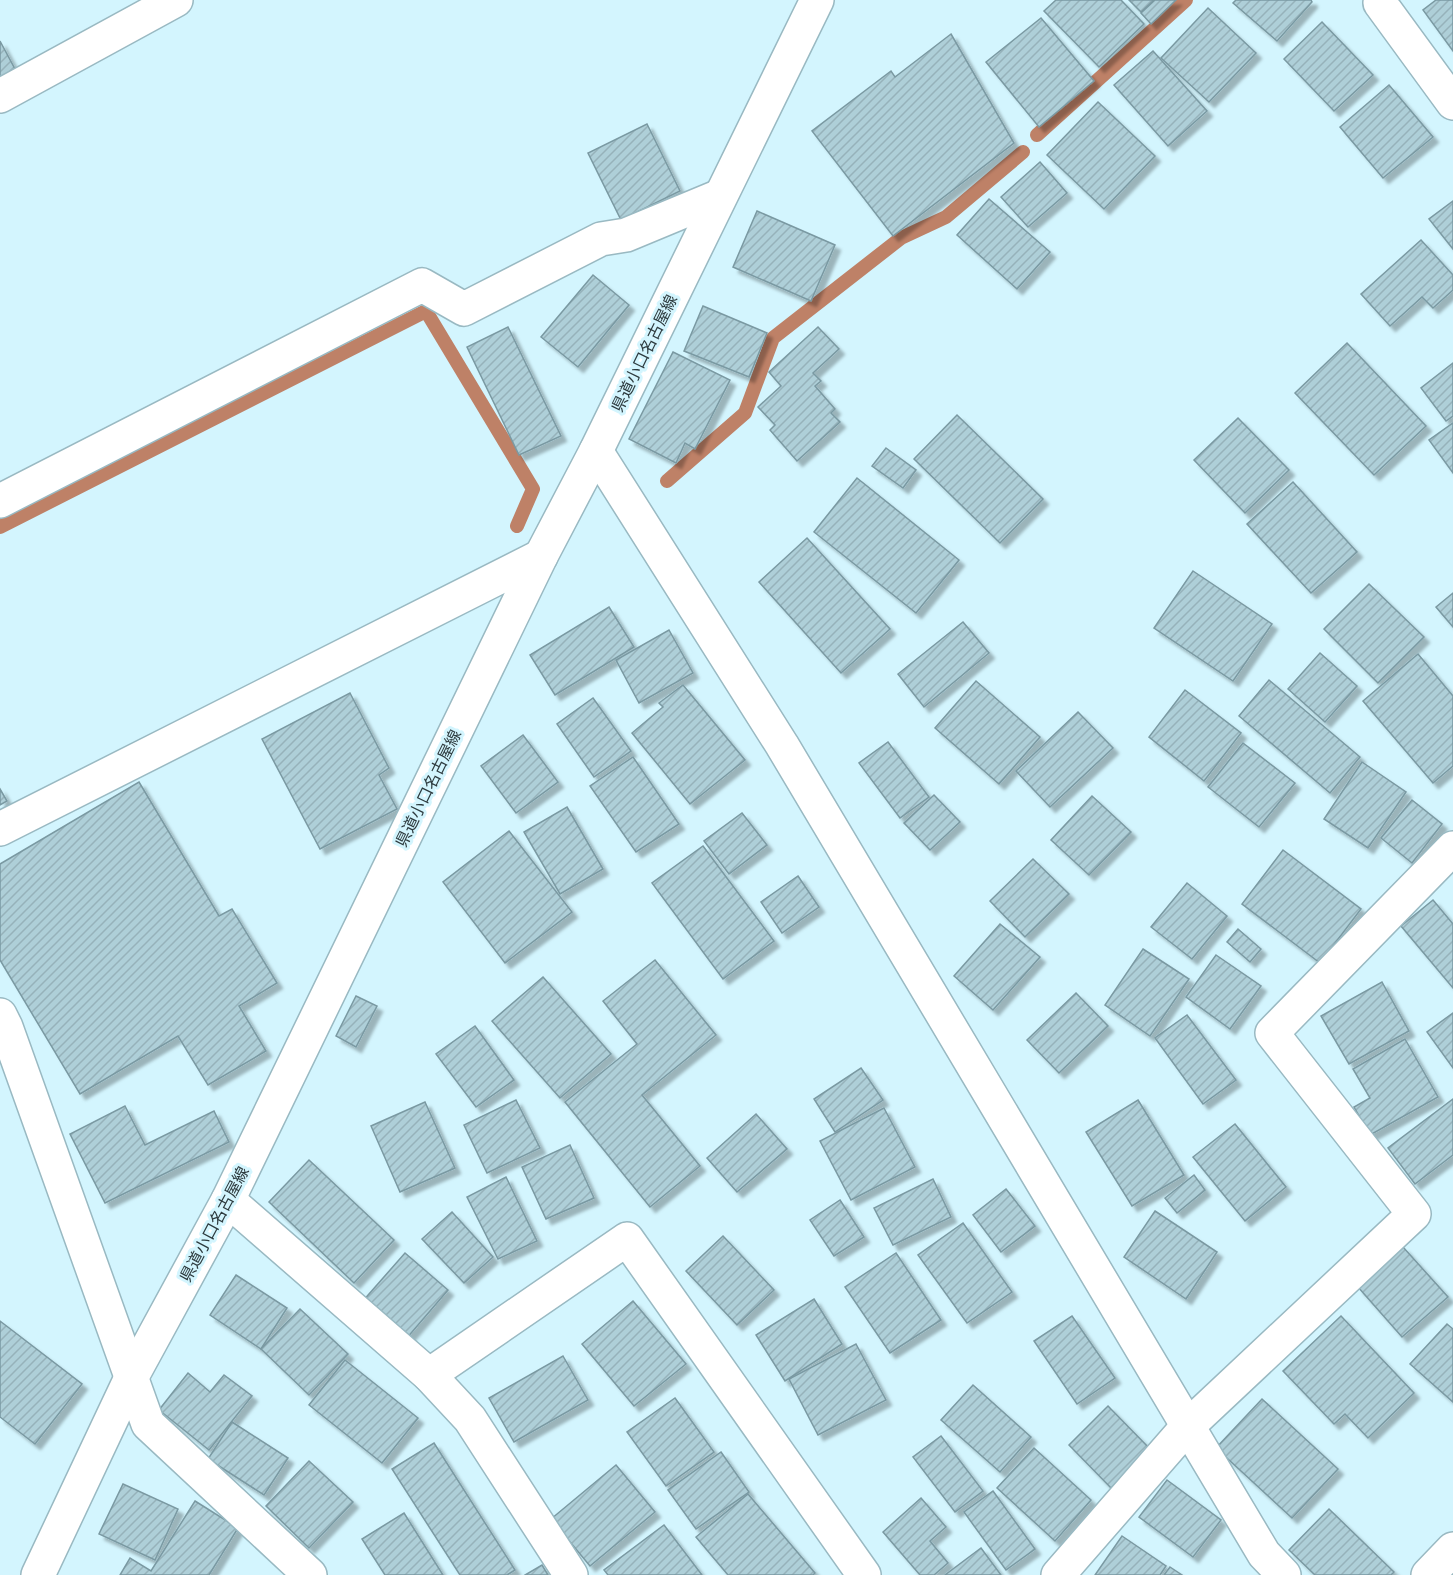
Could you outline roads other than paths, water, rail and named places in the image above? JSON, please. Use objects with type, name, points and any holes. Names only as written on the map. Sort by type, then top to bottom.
[{"type":"street","points":[[0,96],[176,0]]},
{"type":"street","name":"県道小口名古屋線","points":[[38,1575],[130,1380],[228,1200],[541,556],[596,451],[817,0]]},
{"type":"street","points":[[1382,0],[1380,3],[1453,103]]},
{"type":"street","points":[[0,501],[422,285],[464,309],[601,239],[626,235],[720,196]]},
{"type":"street","points":[[596,451],[782,745],[1264,1554],[1284,1575]]},
{"type":"street","points":[[0,829],[541,556]]},
{"type":"street","points":[[1058,1575],[1187,1427],[1414,1214],[1272,1033],[1453,848]]},
{"type":"street","points":[[0,1015],[147,1424],[310,1575]]},
{"type":"street","points":[[228,1200],[429,1375],[470,1419],[571,1575]]},
{"type":"street","points":[[429,1375],[627,1239],[864,1575]]},
{"type":"street","points":[[1428,1575],[1453,1549]]},
{"type":"waterway","points":[[1037,135],[1186,0]]},
{"type":"waterway","points":[[667,481],[745,413],[773,338],[901,238],[946,217],[1023,152]]},
{"type":"waterway","points":[[0,527],[426,311],[533,489],[517,526]]}]
